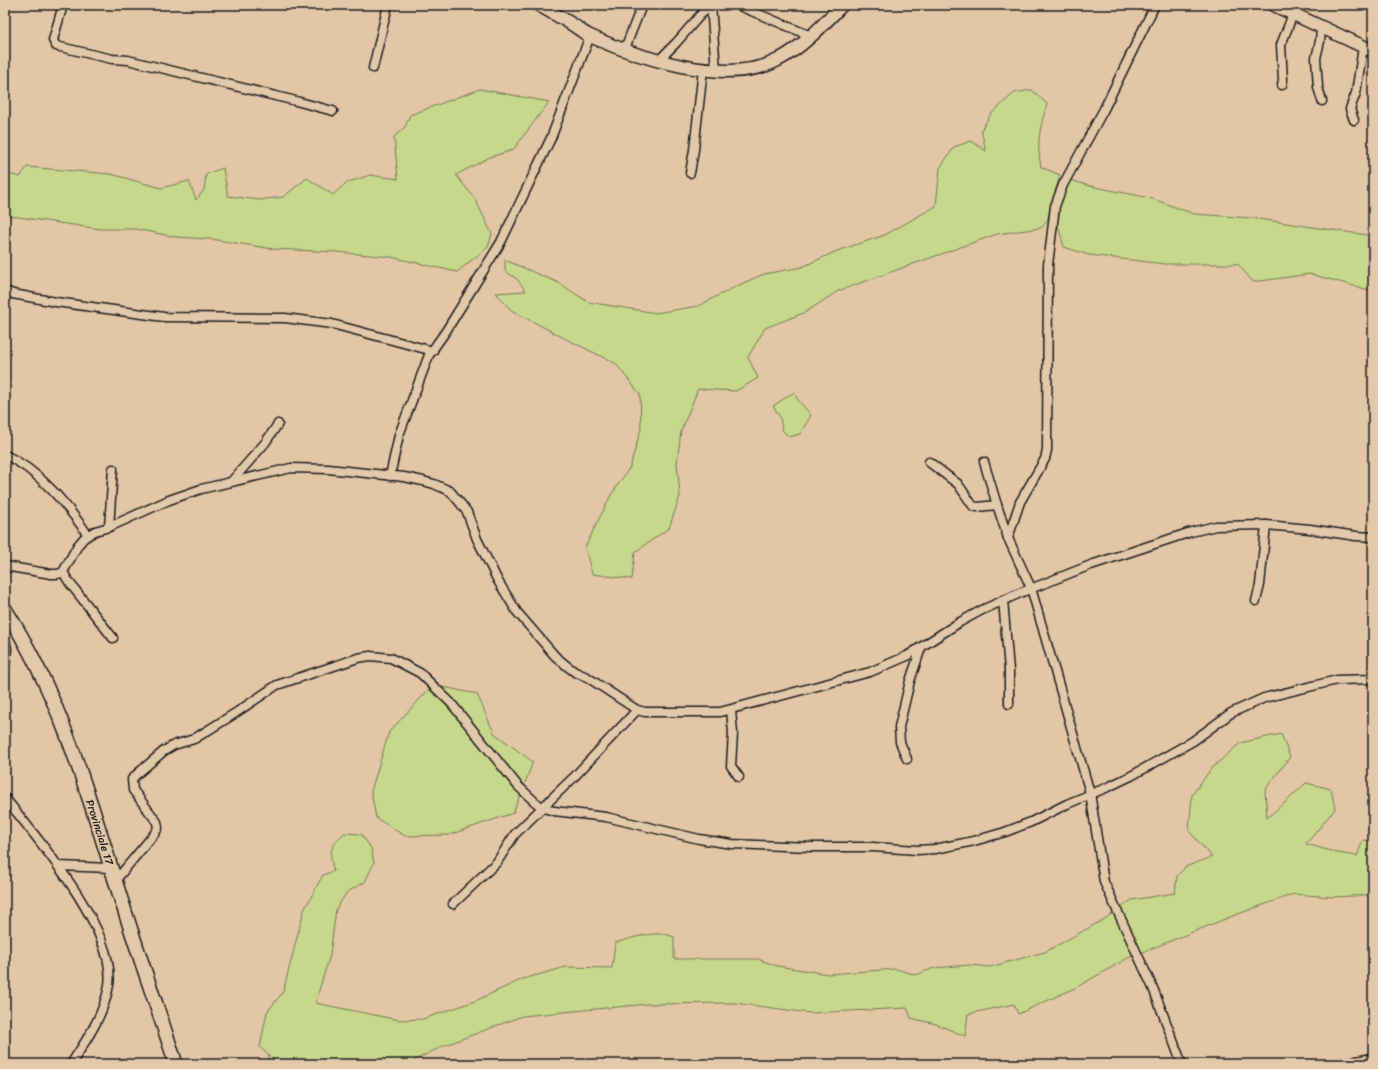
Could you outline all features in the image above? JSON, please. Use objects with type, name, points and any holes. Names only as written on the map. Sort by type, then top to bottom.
[{"type":"main road","name":"Provinciale 17","points":[[5,608],[32,656],[51,696],[76,758],[176,1064]]},
{"type":"street","points":[[64,5],[53,40],[56,46],[112,59],[128,60],[333,111]]},
{"type":"street","points":[[373,68],[388,5]]},
{"type":"street","points":[[539,5],[590,36],[624,51],[674,64],[704,69],[732,71],[752,69],[777,61],[810,36],[842,5]]},
{"type":"street","points":[[624,51],[642,5]]},
{"type":"street","points":[[659,60],[710,5]]},
{"type":"street","points":[[710,5],[716,70]]},
{"type":"street","points":[[737,5],[810,36]]},
{"type":"street","points":[[1008,538],[1020,502],[1042,465],[1047,450],[1048,265],[1055,206],[1063,185],[1104,109],[1156,5]]},
{"type":"street","points":[[1274,5],[1368,49],[1350,110],[1354,120]]},
{"type":"street","points":[[1282,85],[1281,45],[1293,14]]},
{"type":"street","points":[[1321,28],[1316,58],[1318,88],[1322,100]]},
{"type":"street","points":[[390,476],[399,435],[429,356],[501,242],[551,138],[590,36]]},
{"type":"street","points":[[690,173],[704,69]]},
{"type":"street","points":[[5,291],[56,302],[164,317],[285,318],[332,324],[433,351]]},
{"type":"street","points":[[231,483],[265,443],[278,424]]},
{"type":"street","points":[[5,455],[16,460],[38,477],[72,512],[88,535]]},
{"type":"street","points":[[929,462],[958,484],[973,506],[977,508],[997,506]]},
{"type":"street","points":[[984,462],[1008,538],[1031,588],[1090,793],[1104,882],[1154,988],[1182,1064]]},
{"type":"street","points":[[5,566],[58,574],[63,572],[78,545],[88,535],[95,531],[169,500],[201,489],[231,483],[263,473],[291,468],[328,469],[390,476],[434,484],[450,491],[467,512],[477,539],[498,581],[517,612],[555,656],[567,666],[575,672],[587,677],[637,710],[645,712],[720,712],[870,672],[903,658],[960,622],[1003,600],[1127,552],[1191,532],[1216,526],[1266,525],[1373,537]]},
{"type":"street","points":[[109,526],[113,469]]},
{"type":"street","points":[[1256,601],[1260,585],[1266,525]]},
{"type":"street","points":[[63,572],[69,582],[113,638]]},
{"type":"street","points":[[1003,600],[1009,670],[1009,704]]},
{"type":"street","points":[[5,639],[7,649],[5,666]]},
{"type":"street","points":[[907,759],[900,742],[899,728],[910,681],[921,648]]},
{"type":"street","points":[[58,866],[113,875],[141,848],[158,828],[157,822],[133,790],[132,779],[136,774],[164,751],[174,745],[194,739],[277,685],[358,658],[370,656],[390,658],[420,673],[451,703],[518,786],[543,808],[606,817],[699,840],[732,844],[811,847],[872,847],[917,850],[935,849],[974,841],[1005,832],[1031,822],[1090,793],[1108,787],[1131,776],[1193,741],[1232,713],[1264,698],[1337,680],[1373,679]]},
{"type":"street","points":[[453,904],[497,862],[515,834],[543,808],[637,710]]},
{"type":"street","points":[[731,710],[733,727],[731,766],[739,777]]},
{"type":"street","points":[[5,798],[58,866],[78,895],[93,923],[107,956],[110,975],[105,1003],[100,1016],[71,1064]]},
{"type":"street","points":[[1338,1064],[1373,1058]]},
{"type":"green space","points":[[480,89],[549,102],[513,150],[490,157],[456,175],[475,199],[492,234],[488,247],[457,272],[391,257],[337,252],[273,249],[211,239],[176,237],[136,229],[100,229],[5,215],[5,173],[20,177],[27,167],[111,174],[161,188],[189,181],[196,200],[204,190],[206,174],[223,168],[228,196],[259,200],[283,197],[307,178],[333,195],[346,183],[370,175],[398,179],[394,137],[405,127],[410,115]]},
{"type":"green space","points":[[1032,90],[1047,104],[1042,120],[1039,142],[1041,167],[1060,175],[1047,221],[1041,228],[997,234],[838,291],[806,312],[765,328],[748,357],[758,378],[736,391],[698,389],[681,431],[677,463],[680,496],[669,528],[635,552],[632,579],[592,574],[585,547],[611,495],[630,467],[641,429],[640,394],[615,363],[511,310],[496,293],[526,291],[517,279],[505,271],[505,260],[559,283],[588,302],[656,313],[698,306],[764,274],[802,267],[837,251],[885,235],[936,206],[940,168],[954,147],[971,141],[986,151],[981,130],[991,114],[1014,93]]},
{"type":"green space","points":[[1070,180],[1090,186],[1150,198],[1194,214],[1252,218],[1373,236],[1373,291],[1310,274],[1253,282],[1238,264],[1165,264],[1089,255],[1064,247],[1058,225],[1060,203]]},
{"type":"green space","points":[[794,392],[798,400],[811,415],[800,434],[789,437],[782,430],[780,417],[773,406]]},
{"type":"green space","points":[[433,685],[477,694],[494,733],[533,762],[513,813],[449,835],[405,836],[376,818],[371,791],[389,732]]},
{"type":"green space","points":[[1281,734],[1290,757],[1265,790],[1267,818],[1306,783],[1331,789],[1335,809],[1306,844],[1338,853],[1357,856],[1363,840],[1373,841],[1373,895],[1332,897],[1294,894],[1235,915],[1128,958],[1077,987],[1018,1014],[1014,1004],[968,1014],[965,1036],[936,1024],[911,1018],[907,1008],[810,1013],[735,1003],[648,1004],[522,1016],[443,1046],[415,1060],[413,1064],[268,1064],[269,1056],[260,1047],[267,1012],[283,992],[304,910],[323,875],[334,871],[331,859],[333,846],[344,833],[361,834],[371,848],[374,863],[365,882],[347,892],[336,909],[330,955],[315,1003],[399,1020],[423,1019],[475,1001],[523,979],[566,967],[612,968],[615,943],[652,934],[674,937],[674,959],[758,959],[777,966],[828,974],[896,969],[916,975],[934,968],[969,965],[990,967],[1045,952],[1103,920],[1132,900],[1175,893],[1177,876],[1185,867],[1212,857],[1189,831],[1192,795],[1211,769],[1240,743]]}]
